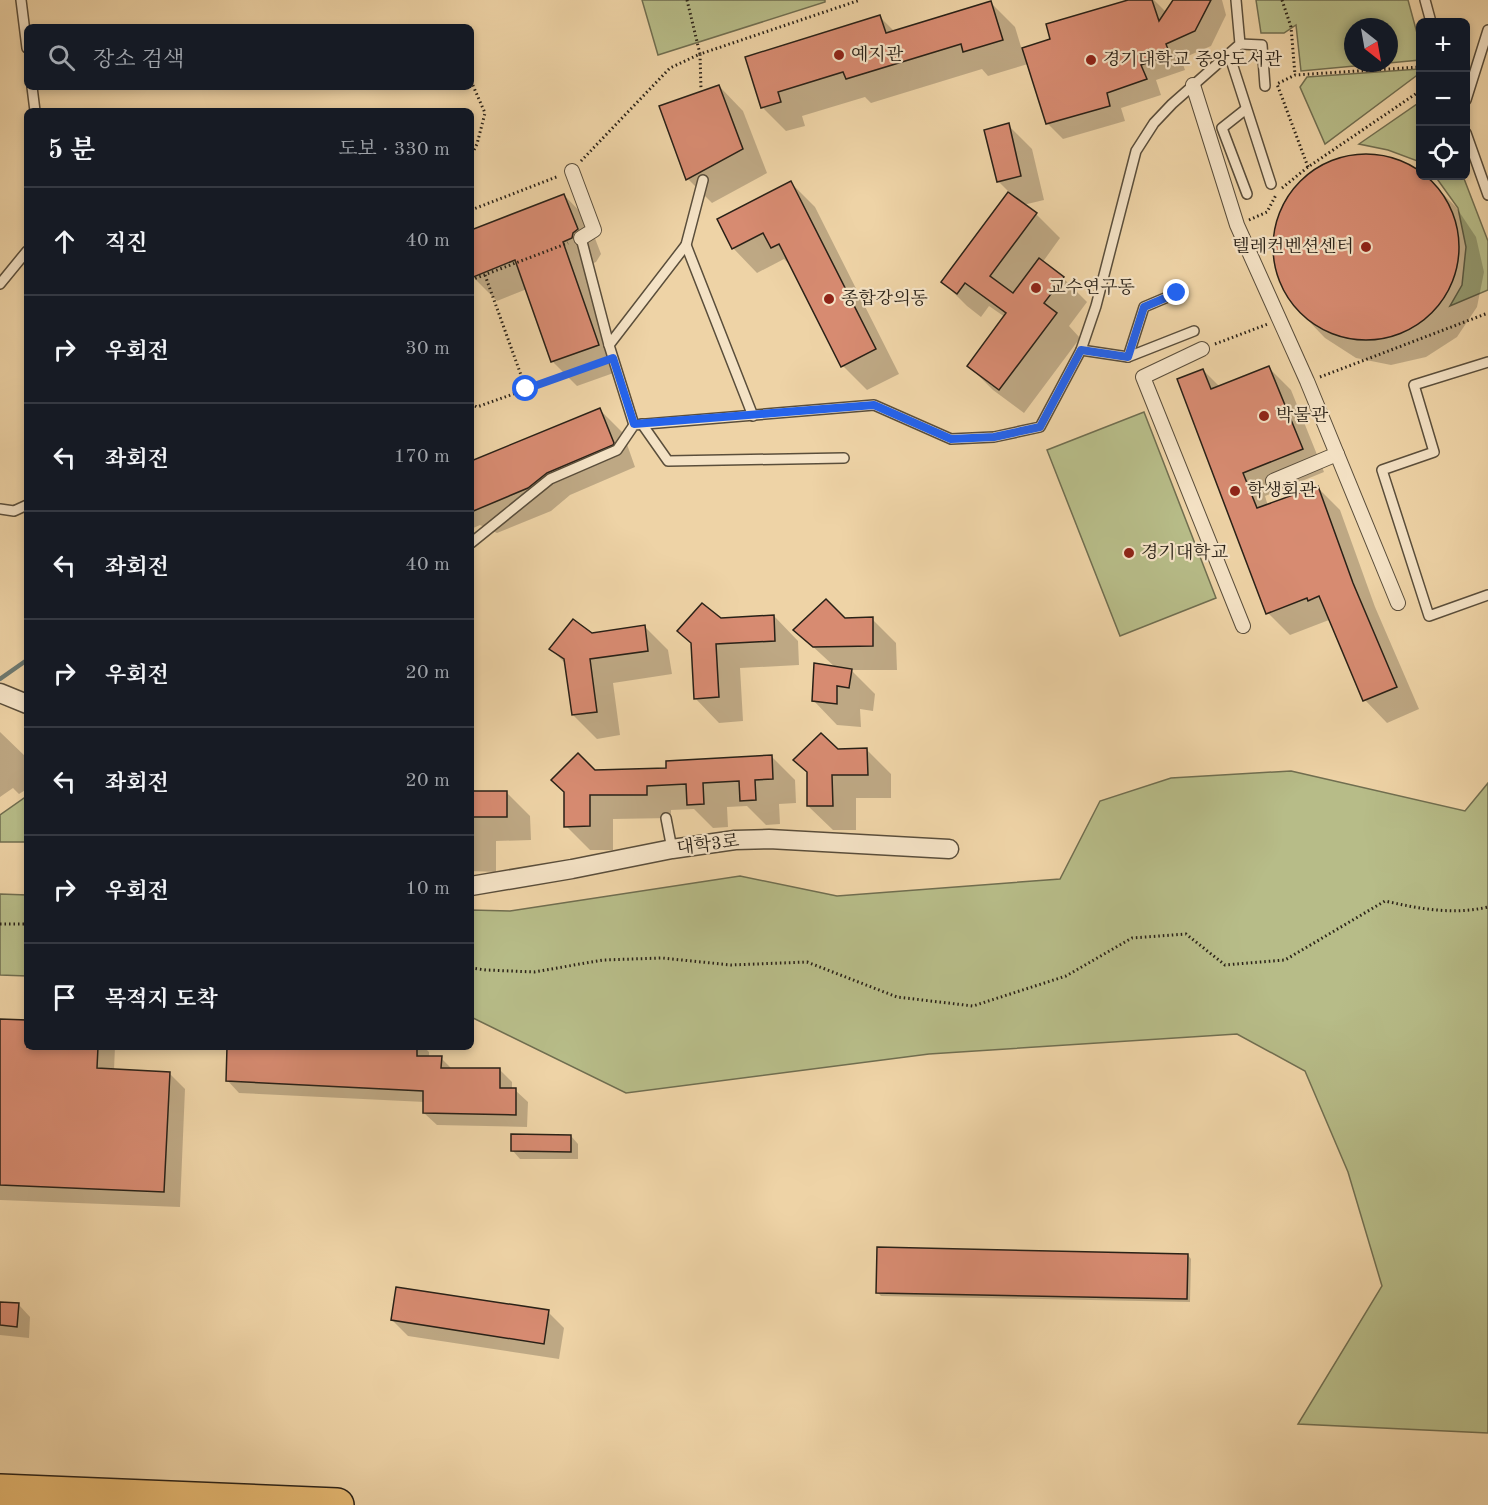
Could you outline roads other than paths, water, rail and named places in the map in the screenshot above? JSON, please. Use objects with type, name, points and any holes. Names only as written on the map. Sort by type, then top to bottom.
[{"type":"highway","points":[[0,1491],[337,1505]]},
{"type":"street","points":[[1193,86],[1237,225],[1307,381],[1398,603]]},
{"type":"street","points":[[572,171],[594,230],[581,238]]},
{"type":"street","points":[[1202,350],[1143,377],[1243,626]]},
{"type":"street","points":[[1273,481],[1337,454]]},
{"type":"street","points":[[0,693],[24,703]]},
{"type":"street","name":"대학3로","points":[[474,885],[672,849],[735,840],[769,839],[949,849]]},
{"type":"lane","points":[[21,0],[24,24]]},
{"type":"lane","points":[[1236,0],[1240,44]]},
{"type":"lane","points":[[1425,0],[1430,18]]},
{"type":"lane","points":[[1470,87],[1488,30]]},
{"type":"lane","points":[[474,541],[550,479],[617,450],[638,424],[874,405],[951,439],[994,437],[1040,427],[1081,350],[1096,306],[1136,151],[1154,123],[1172,104],[1240,44],[1262,45],[1265,86]]},
{"type":"lane","points":[[1229,54],[1271,184]]},
{"type":"lane","points":[[32,90],[35,108]]},
{"type":"lane","points":[[1246,109],[1222,128],[1247,194]]},
{"type":"lane","points":[[1470,144],[1488,195]]},
{"type":"lane","points":[[609,345],[686,244],[703,180]]},
{"type":"lane","points":[[581,238],[609,345],[638,424],[668,461],[844,458]]},
{"type":"lane","points":[[686,244],[753,416]]},
{"type":"lane","points":[[0,284],[24,255]]},
{"type":"lane","points":[[1128,357],[1144,307],[1177,293]]},
{"type":"lane","points":[[1081,350],[1128,357],[1194,331]]},
{"type":"lane","points":[[1488,362],[1414,385],[1434,452],[1382,470],[1429,616],[1488,596]]},
{"type":"lane","points":[[0,509],[14,511],[24,506]]},
{"type":"lane","points":[[666,818],[672,849]]},
{"type":"waterway","points":[[0,679],[24,662]]},
{"type":"place","name":"예지관","points":[[839,55]]},
{"type":"place","name":"경기대학교 중앙도서관","points":[[1091,60]]},
{"type":"place","name":"텔레컨벤션센터","points":[[1366,247]]},
{"type":"place","name":"교수연구동","points":[[1036,288]]},
{"type":"place","name":"종합강의동","points":[[829,299]]},
{"type":"place","name":"박물관","points":[[1264,416]]},
{"type":"place","name":"학생회관","points":[[1235,491]]},
{"type":"place","name":"경기대학교","points":[[1129,553]]}]
